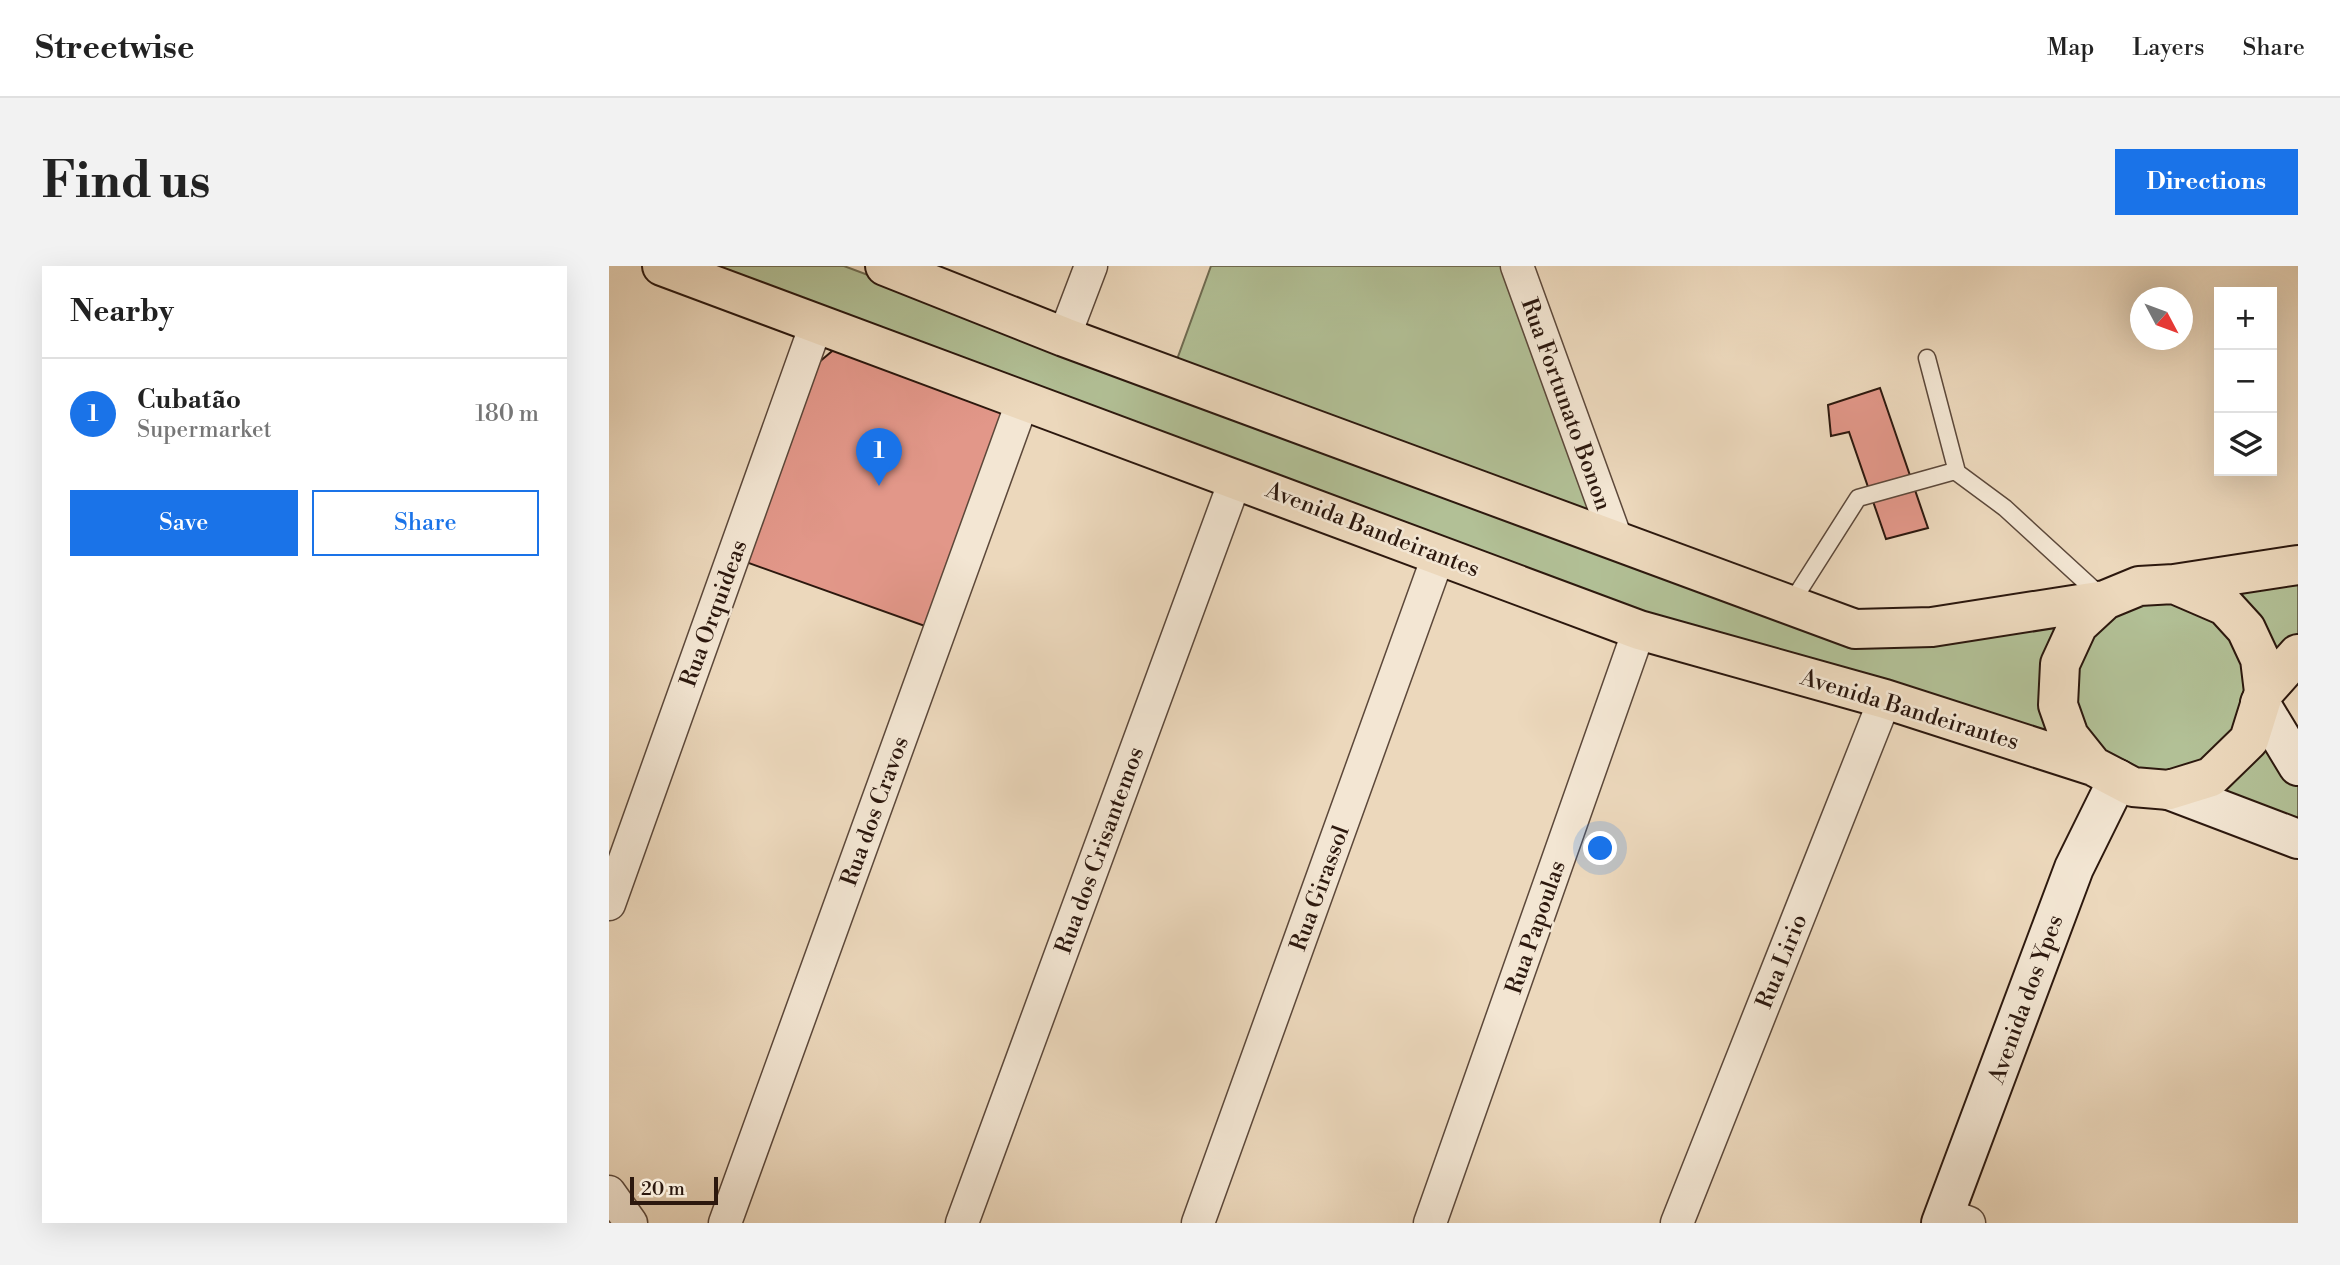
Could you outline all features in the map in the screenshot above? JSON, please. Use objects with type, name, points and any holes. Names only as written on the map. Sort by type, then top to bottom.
[{"type":"main road","name":"Avenida Bandeirantes","points":[[662,266],[1639,630],[1885,699],[2105,772]]},
{"type":"main road","points":[[885,266],[1064,337],[1855,629],[1932,627],[2105,600],[2139,586],[2174,584],[2298,565]]},
{"type":"main road","points":[[2169,790],[2211,777],[2249,740],[2262,697],[2260,659],[2246,629],[2225,606],[2174,584]]},
{"type":"main road","points":[[2105,600],[2078,625],[2060,664],[2058,705],[2069,736],[2105,772],[2133,787],[2169,790],[2298,839]]},
{"type":"main road","points":[[2262,697],[2298,654]]},
{"type":"main road","points":[[2262,697],[2298,766]]},
{"type":"main road","name":"Avenida dos Ypes","points":[[1952,1220],[2105,772]]},
{"type":"street","points":[[1064,337],[1091,266]]},
{"type":"street","name":"Rua Fortunato Bonon","points":[[1517,266],[1617,542]]},
{"type":"street","name":"Rua Orquideas","points":[[609,904],[817,322]]},
{"type":"street","name":"Rua dos Cravos","points":[[725,1223],[1023,400]]},
{"type":"street","name":"Rua dos Crisantemos","points":[[963,1223],[1236,478]]},
{"type":"street","name":"Rua Girassol","points":[[1198,1223],[1439,554]]},
{"type":"street","name":"Rua Papoulas","points":[[1430,1223],[1639,630]]},
{"type":"street","name":"Rua Lirio","points":[[1677,1223],[1885,699]]},
{"type":"lane","points":[[1927,358],[1957,472]]},
{"type":"lane","points":[[1790,605],[1858,498],[1955,471],[2005,508],[2105,600]]},
{"type":"green space","points":[[697,266],[844,266],[1817,630],[2078,612],[2062,744],[1593,601]]},
{"type":"green space","points":[[1211,266],[1507,266],[1597,518],[1175,365]]},
{"type":"green space","points":[[2298,573],[2298,640],[2271,669],[2225,597]]},
{"type":"green space","points":[[2170,591],[2214,610],[2243,645],[2254,686],[2241,727],[2211,757],[2150,780],[2107,764],[2071,723],[2066,670],[2091,623]]},
{"type":"green space","points":[[2265,723],[2298,780],[2298,831],[2191,790]]},
{"type":"building","points":[[837,347],[1015,411],[936,630],[743,561],[818,363]]},
{"type":"building","points":[[1880,388],[1928,528],[1886,539],[1849,432],[1831,436],[1828,405]]},
{"type":"place","name":"Cubatão","points":[[879,486]]}]
